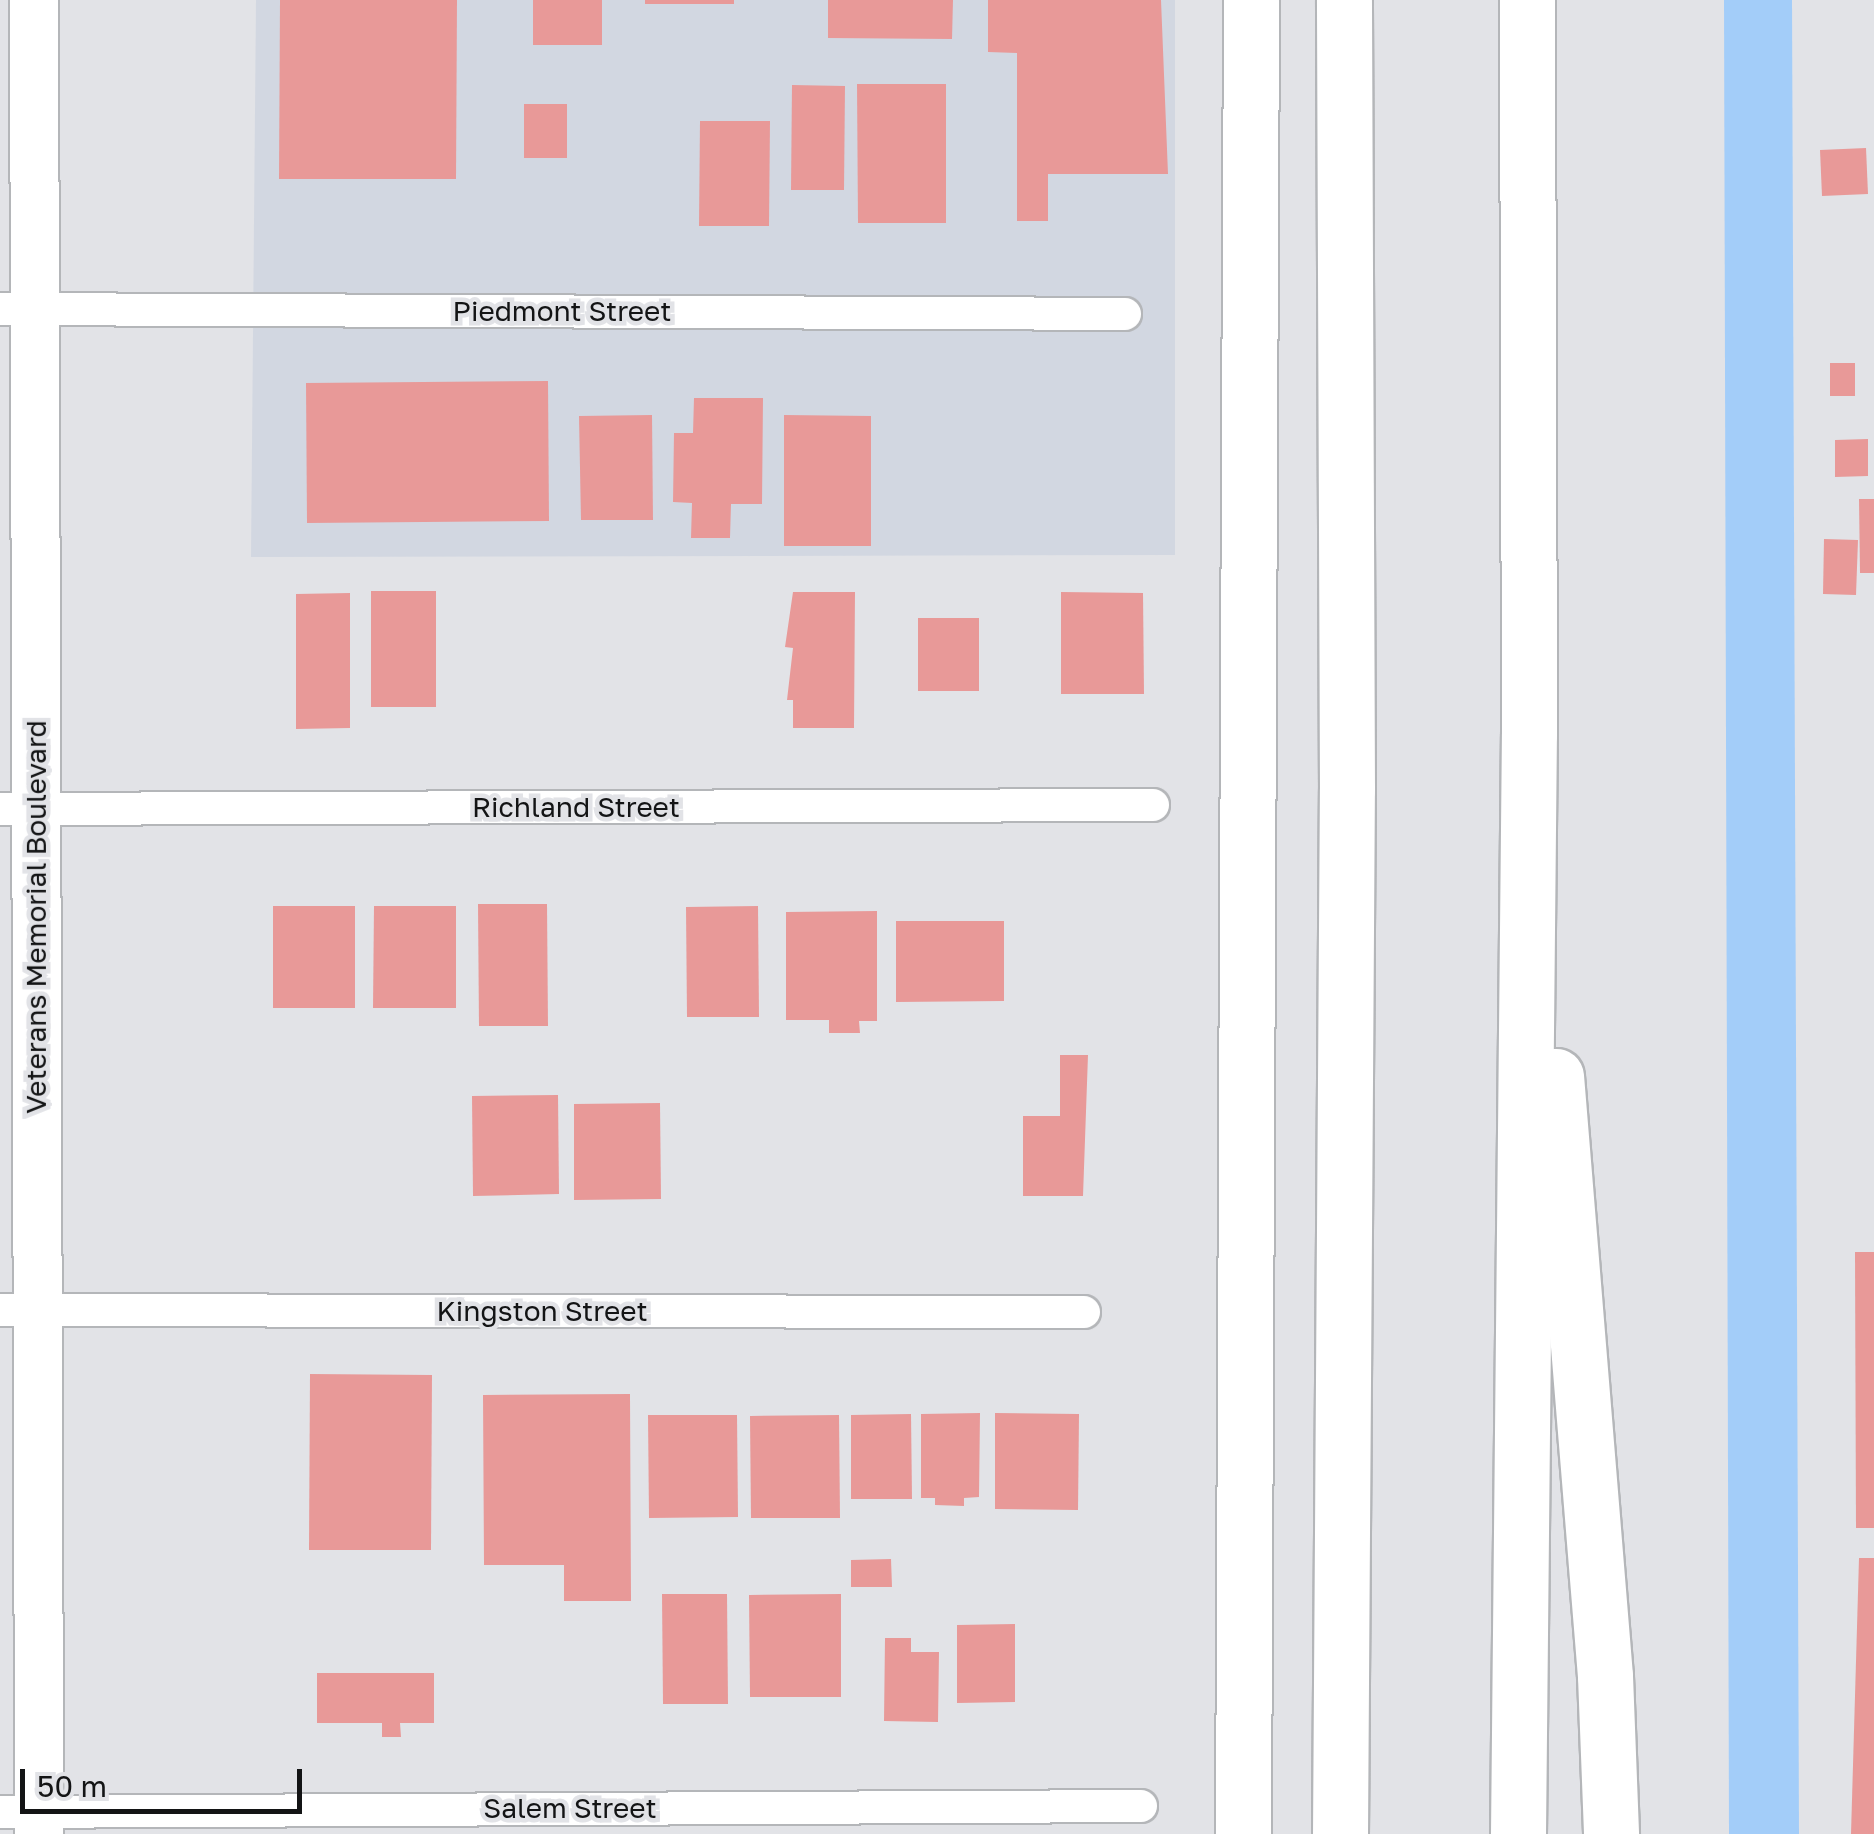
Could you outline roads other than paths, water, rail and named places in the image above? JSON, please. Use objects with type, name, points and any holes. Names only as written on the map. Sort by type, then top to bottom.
[{"type":"highway","points":[[1243,1834],[1251,0]]},
{"type":"highway","points":[[1340,1834],[1347,770],[1344,0]]},
{"type":"highway","points":[[1518,1834],[1528,734],[1527,0]]},
{"type":"highway","points":[[1528,734],[1604,1676],[1611,1834]]},
{"type":"street","name":"Veterans Memorial Boulevard","points":[[26,1819],[19,1310],[17,309],[34,0]]},
{"type":"street","name":"Piedmont Street","points":[[17,309],[1125,314]]},
{"type":"street","name":"Richland Street","points":[[18,809],[1153,805]]},
{"type":"street","name":"Kingston Street","points":[[19,1310],[1084,1312]]},
{"type":"street","name":"Salem Street","points":[[26,1819],[1141,1806]]},
{"type":"water","points":[[1724,0],[1792,0],[1799,1834],[1729,1834]]}]
